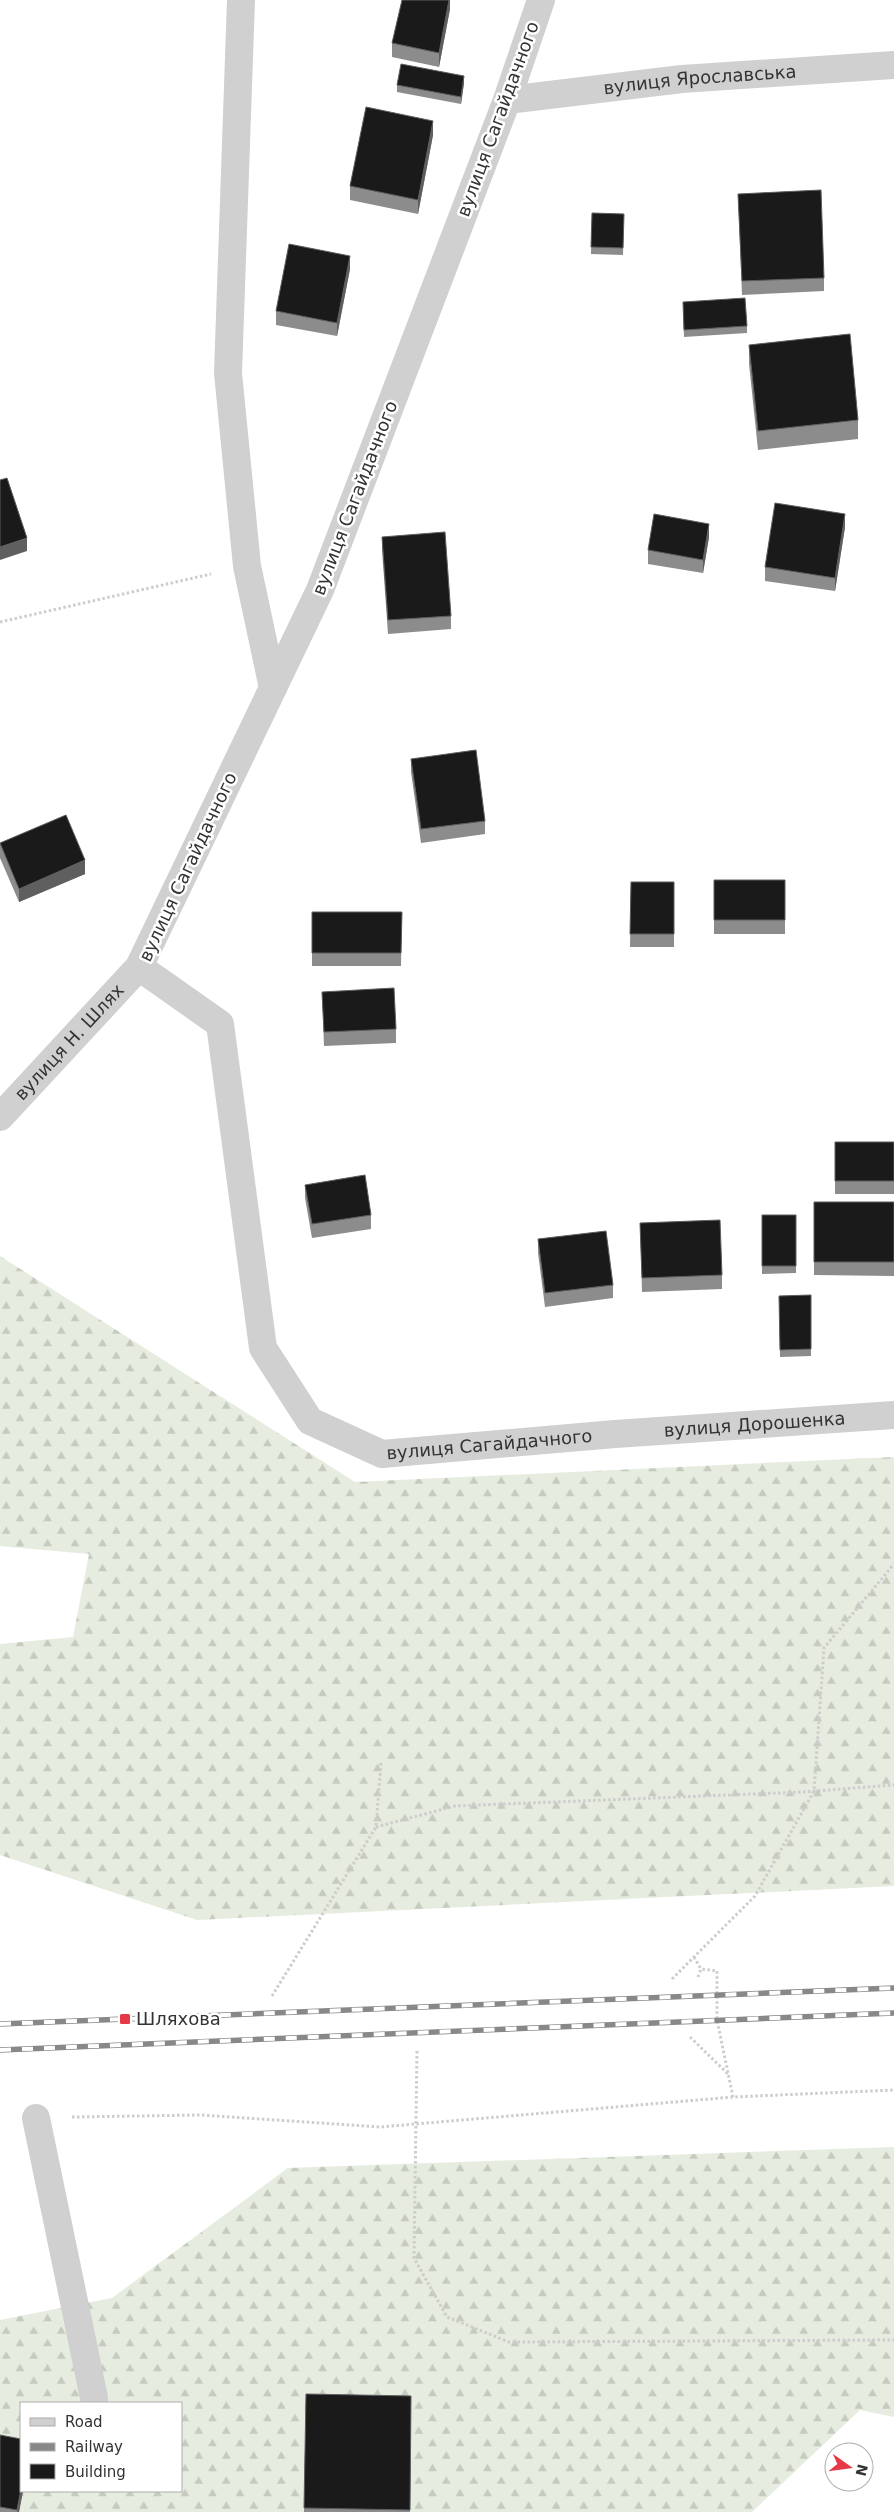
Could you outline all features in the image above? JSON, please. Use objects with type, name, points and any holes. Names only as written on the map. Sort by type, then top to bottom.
[{"type":"street","points":[[241,0],[228,373],[247,566],[273,688]]},
{"type":"street","name":"вулиця Сагайдачного","points":[[541,0],[507,100],[320,590],[139,967],[220,1024],[263,1348],[310,1421],[382,1454],[615,1434]]},
{"type":"street","name":"вулиця Ярославська","points":[[507,100],[682,79],[894,65]]},
{"type":"street","name":"вулиця Н. Шлях","points":[[0,1117],[139,967]]},
{"type":"street","name":"вулиця Дорошенка","points":[[615,1434],[894,1415]]},
{"type":"street","points":[[36,2118],[94,2398]]},
{"type":"path","points":[[0,622],[247,566]]},
{"type":"path","points":[[672,1979],[755,1896],[814,1791],[824,1648],[894,1564]]},
{"type":"path","points":[[272,1996],[376,1827],[381,1763]]},
{"type":"path","points":[[376,1827],[455,1806],[814,1791],[894,1785]]},
{"type":"path","points":[[694,1957],[701,1969],[698,1978]]},
{"type":"path","points":[[701,1969],[717,1970],[717,2020],[733,2096]]},
{"type":"path","points":[[690,2037],[729,2074]]},
{"type":"path","points":[[418,2051],[414,2258],[447,2317],[509,2342],[894,2340]]},
{"type":"path","points":[[36,2118],[201,2114],[380,2127],[733,2096],[894,2090]]},
{"type":"green space","points":[[0,1256],[355,1482],[894,1457],[894,1886],[197,1920],[0,1855],[0,1644],[73,1637],[89,1554],[0,1546]]},
{"type":"green space","points":[[894,2147],[894,2417],[860,2410],[752,2512],[0,2512],[0,2320],[112,2298],[288,2168]]},
{"type":"building","points":[[402,0],[449,0],[439,53],[392,43]]},
{"type":"building","points":[[401,64],[464,76],[461,97],[397,85]]},
{"type":"building","points":[[366,107],[433,121],[418,200],[350,186]]},
{"type":"building","points":[[821,190],[824,278],[742,281],[738,194]]},
{"type":"building","points":[[592,213],[624,214],[623,248],[591,247]]},
{"type":"building","points":[[289,244],[350,256],[337,323],[276,311]]},
{"type":"building","points":[[745,298],[747,326],[684,330],[683,302]]},
{"type":"building","points":[[850,334],[858,420],[758,431],[749,345]]},
{"type":"building","points":[[7,478],[27,538],[0,547],[0,480]]},
{"type":"building","points":[[775,503],[845,514],[835,578],[765,567]]},
{"type":"building","points":[[654,514],[709,524],[703,560],[648,550]]},
{"type":"building","points":[[445,532],[451,616],[388,620],[382,537]]},
{"type":"building","points":[[476,750],[485,821],[421,829],[411,759]]},
{"type":"building","points":[[66,815],[85,860],[19,889],[0,843]]},
{"type":"building","points":[[714,880],[785,880],[785,920],[714,920]]},
{"type":"building","points":[[631,882],[674,882],[674,934],[630,934]]},
{"type":"building","points":[[312,912],[402,912],[401,953],[312,953]]},
{"type":"building","points":[[394,988],[396,1029],[324,1032],[322,992]]},
{"type":"building","points":[[835,1142],[894,1142],[894,1181],[835,1181]]},
{"type":"building","points":[[365,1175],[371,1215],[312,1224],[305,1185]]},
{"type":"building","points":[[814,1202],[894,1202],[894,1262],[814,1262]]},
{"type":"building","points":[[762,1215],[796,1215],[796,1266],[762,1266]]},
{"type":"building","points":[[720,1220],[722,1275],[642,1278],[640,1223]]},
{"type":"building","points":[[606,1231],[613,1285],[545,1293],[538,1239]]},
{"type":"building","points":[[811,1295],[811,1349],[780,1350],[779,1296]]},
{"type":"building","points":[[306,2394],[411,2396],[410,2510],[304,2508]]},
{"type":"building","points":[[0,2435],[20,2439],[20,2492],[17,2510],[0,2507]]},
{"type":"railway","points":[[0,2024],[894,1988]]},
{"type":"railway","points":[[0,2050],[894,2013]]},
{"type":"place","name":"Шляхова","points":[[125,2019]]}]
